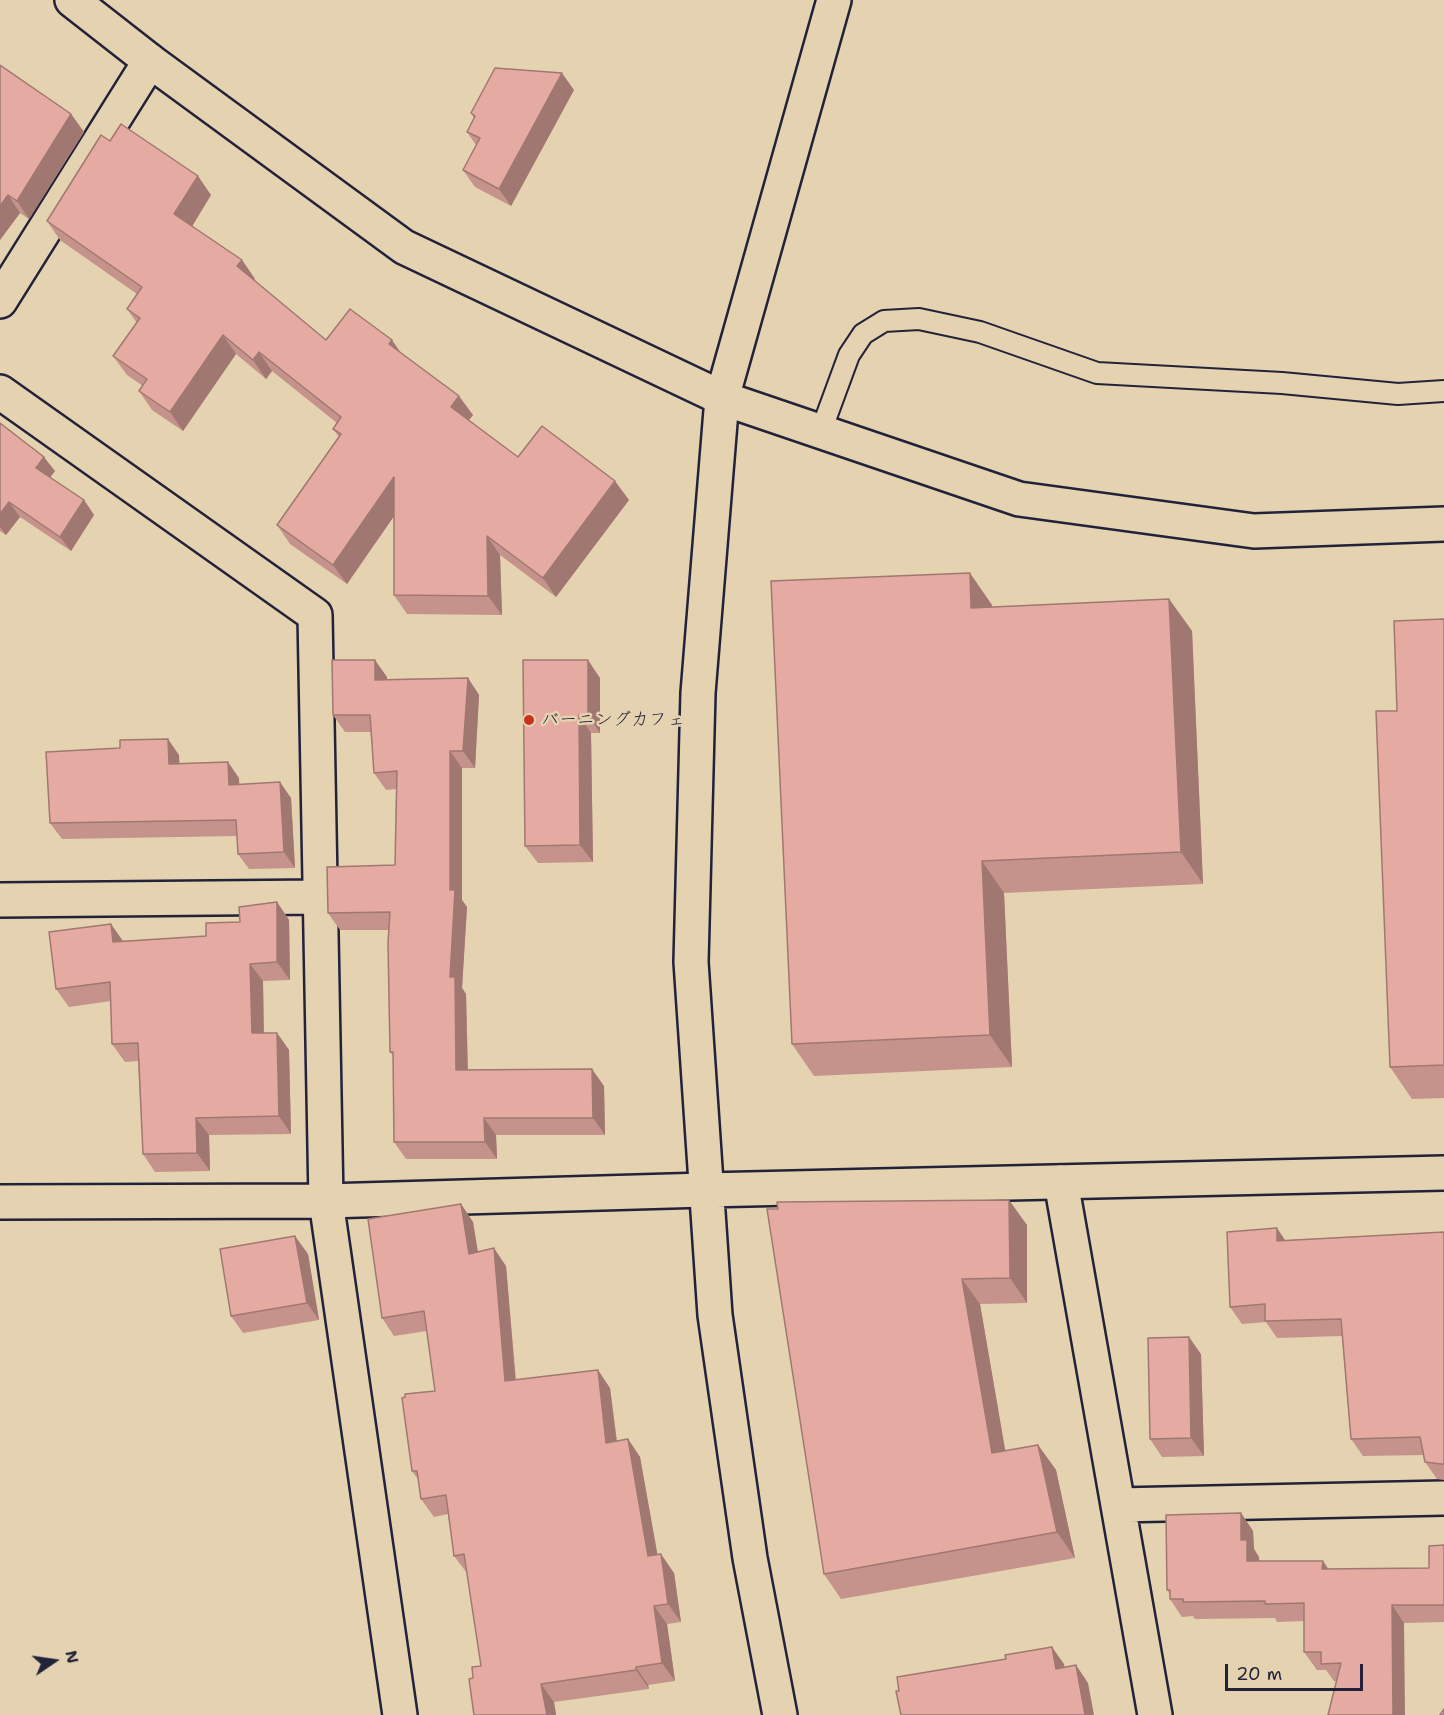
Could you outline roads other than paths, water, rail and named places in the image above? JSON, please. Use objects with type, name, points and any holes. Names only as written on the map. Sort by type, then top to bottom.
[{"type":"street","points":[[72,0],[150,61],[404,247],[722,398],[1019,499],[1254,531],[1444,524]]},
{"type":"street","points":[[780,1715],[750,1558],[714,1315],[690,962],[698,693],[722,398],[834,0]]},
{"type":"street","points":[[0,301],[150,61]]},
{"type":"street","points":[[0,392],[315,615],[326,1201],[400,1715]]},
{"type":"street","points":[[0,900],[320,897]]},
{"type":"street","points":[[0,1202],[326,1201],[1444,1173]]},
{"type":"street","points":[[1061,1182],[1155,1715]]},
{"type":"street","points":[[1118,1505],[1444,1498]]},
{"type":"lane","points":[[821,431],[849,355],[858,341],[863,334],[884,321],[896,320],[919,319],[980,332],[1097,372],[1282,383],[1398,394],[1444,391]]},
{"type":"place","name":"バーニングカフェ","points":[[529,720]]}]
